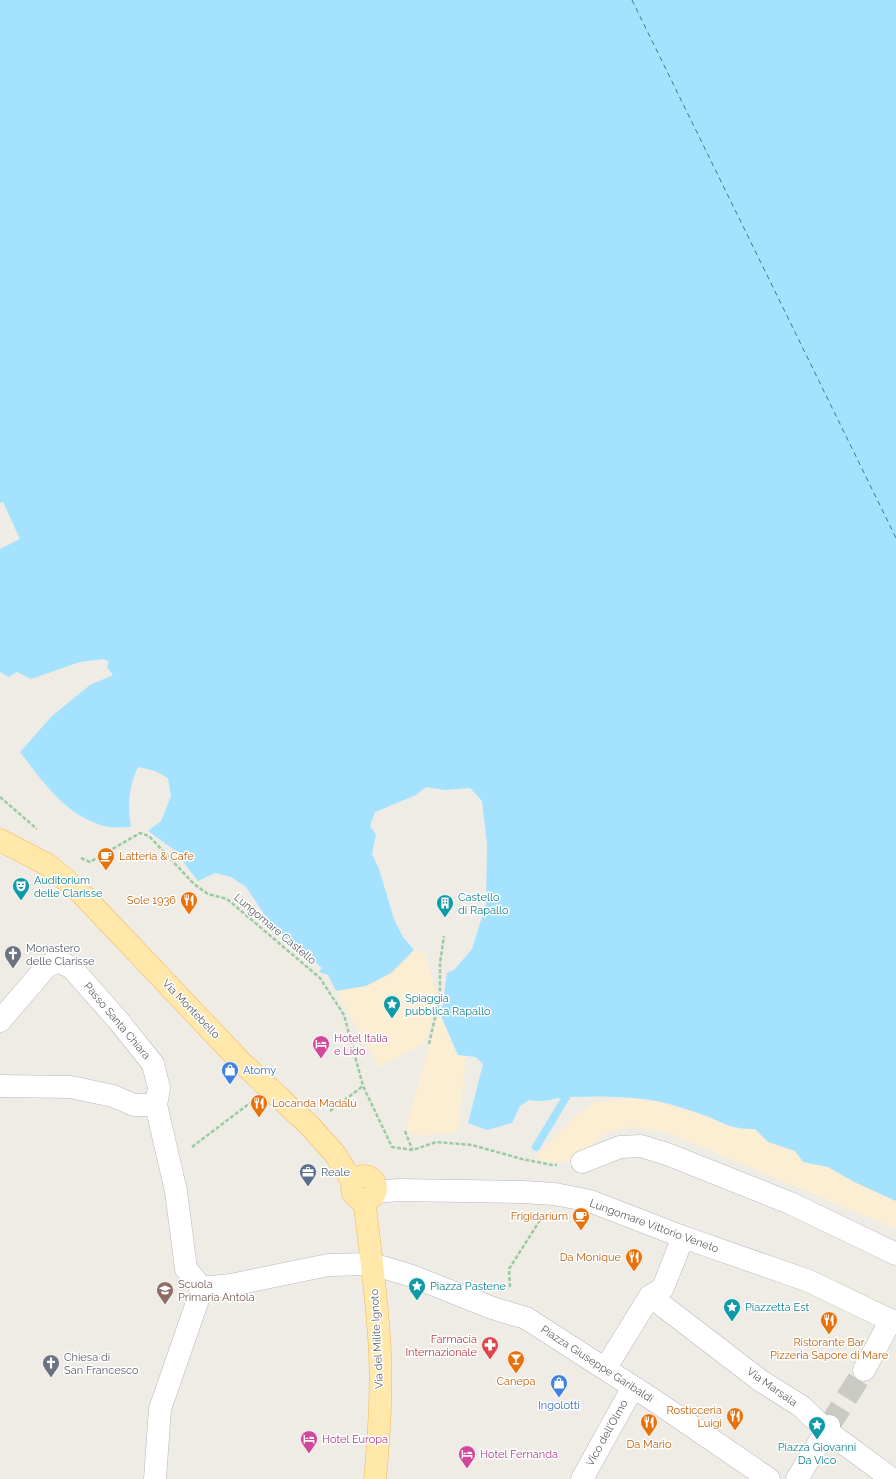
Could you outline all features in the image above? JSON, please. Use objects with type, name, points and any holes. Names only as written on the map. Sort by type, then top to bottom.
[{"type":"main road","name":"Via Montebello","points":[[0,840],[48,865],[80,892],[242,1062],[310,1126],[366,1187]]},
{"type":"main road","name":"Via del Milite Ignoto","points":[[366,1187],[380,1355],[380,1424],[375,1479]]},
{"type":"street","name":"Passo Santa Chiara","points":[[0,1021],[47,966],[58,961],[72,968],[117,1019],[153,1064],[159,1088],[156,1105]]},
{"type":"street","points":[[0,1086],[71,1087],[113,1096],[134,1105],[156,1105],[176,1191],[186,1269],[202,1288],[160,1409],[155,1479]]},
{"type":"street","points":[[582,1162],[620,1147],[641,1146],[667,1154],[790,1203],[896,1254]]},
{"type":"street","name":"Lungomare Vittorio Veneto","points":[[366,1187],[399,1190],[555,1194],[590,1201],[683,1237],[809,1281],[893,1321]]},
{"type":"street","points":[[605,1369],[650,1296],[663,1288],[683,1237]]},
{"type":"street","name":"Piazza Giuseppe Garibaldi","points":[[202,1288],[231,1285],[328,1265],[372,1264],[412,1276],[492,1308],[526,1318],[633,1387],[769,1479]]},
{"type":"street","name":"Via Marsala","points":[[650,1296],[761,1381],[801,1406],[892,1479]]},
{"type":"street","points":[[864,1370],[893,1321]]},
{"type":"street","name":"Vico dell’Olmo","points":[[582,1479],[633,1387]]},
{"type":"street","points":[[797,1479],[828,1428]]},
{"type":"path","points":[[0,797],[40,832]]},
{"type":"path","name":"Lungomare Castello","points":[[76,857],[90,862],[140,833],[149,836],[194,884],[208,894],[227,899],[320,978],[344,1016],[363,1086],[392,1147],[412,1150]]},
{"type":"path","points":[[429,1044],[440,996],[440,964],[444,936]]},
{"type":"path","points":[[310,1126],[363,1086]]},
{"type":"path","points":[[169,1160],[192,1147],[270,1088]]},
{"type":"path","points":[[405,1131],[412,1150],[436,1142],[472,1145],[552,1166],[582,1162]]},
{"type":"path","points":[[513,1314],[509,1269],[543,1216],[550,1217]]},
{"type":"sand","name":"Spiaggia pubblica Rapallo","points":[[414,950],[425,953],[437,996],[426,1042],[379,1067],[336,991],[366,986],[391,973]]},
{"type":"sand","points":[[439,1012],[455,1054],[466,1056],[458,1132],[417,1136],[405,1131]]},
{"type":"sand","points":[[630,1099],[656,1101],[706,1116],[723,1125],[739,1129],[755,1129],[768,1142],[795,1151],[803,1162],[828,1167],[854,1182],[896,1201],[896,1229],[671,1134],[645,1128],[619,1129],[610,1132],[599,1138],[577,1158],[567,1162],[549,1162],[534,1158],[574,1118],[592,1103]]},
{"type":"water","points":[[0,0],[896,0],[896,1201],[854,1182],[828,1167],[803,1162],[795,1151],[768,1142],[755,1129],[734,1127],[687,1109],[656,1101],[623,1097],[568,1097],[545,1101],[529,1100],[520,1106],[512,1123],[487,1130],[468,1123],[483,1064],[476,1057],[458,1055],[441,1016],[447,973],[454,970],[472,949],[486,904],[487,844],[482,801],[470,788],[445,790],[426,787],[416,795],[375,812],[370,826],[376,835],[372,854],[379,869],[394,919],[403,937],[414,950],[391,973],[366,986],[336,991],[328,975],[319,972],[322,968],[274,929],[246,887],[231,877],[215,873],[198,881],[173,849],[148,831],[161,821],[171,796],[168,778],[155,771],[138,767],[130,797],[129,812],[131,827],[109,827],[94,823],[69,808],[38,776],[20,752],[52,716],[90,685],[113,675],[107,667],[109,662],[104,659],[80,662],[31,679],[17,672],[9,677],[0,672],[0,549],[20,539],[3,502],[0,503]]},
{"type":"waterway","points":[[536,1147],[566,1097]]},
{"type":"ferry route","points":[[632,0],[896,538]]},
{"type":"tunnel","points":[[829,1426],[864,1370]]},
{"type":"place","name":"Latteria & Cafe","points":[[106,871]]},
{"type":"place","name":"Auditorium delle Clarisse","points":[[21,901]]},
{"type":"place","name":"Sole 1936","points":[[189,915]]},
{"type":"place","name":"Castello di Rapallo","points":[[445,918]]},
{"type":"place","name":"Monastero delle Clarisse","points":[[13,969]]},
{"type":"place","name":"Spiaggia pubblica Rapallo","points":[[392,1019]]},
{"type":"place","name":"Hotel Italia e Lido","points":[[321,1059]]},
{"type":"place","name":"Atomy","points":[[230,1085]]},
{"type":"place","name":"Locanda Madalù","points":[[259,1118]]},
{"type":"place","name":"Reale","points":[[308,1187]]},
{"type":"place","name":"Frigidarium","points":[[581,1231]]},
{"type":"place","name":"Da Monique","points":[[634,1272]]},
{"type":"place","name":"Piazza Pastene","points":[[417,1301]]},
{"type":"place","name":"Scuola Primaria Antola","points":[[165,1305]]},
{"type":"place","name":"Piazzetta Est","points":[[732,1322]]},
{"type":"place","name":"Ristorante Bar Pizzeria Sapore di Mare","points":[[829,1335]]},
{"type":"place","name":"Farmacia Internazionale","points":[[490,1360]]},
{"type":"place","name":"Canepa","points":[[516,1374]]},
{"type":"place","name":"Chiesa di San Francesco","points":[[51,1378]]},
{"type":"place","name":"Ingolotti","points":[[559,1398]]},
{"type":"place","name":"Rosticceria Luigi","points":[[735,1431]]},
{"type":"place","name":"Da Mario","points":[[649,1437]]},
{"type":"place","name":"Piazza Giovanni Da Vico","points":[[817,1440]]},
{"type":"place","name":"Hotel Europa","points":[[309,1454]]},
{"type":"place","name":"Hotel Fernanda","points":[[467,1469]]}]
